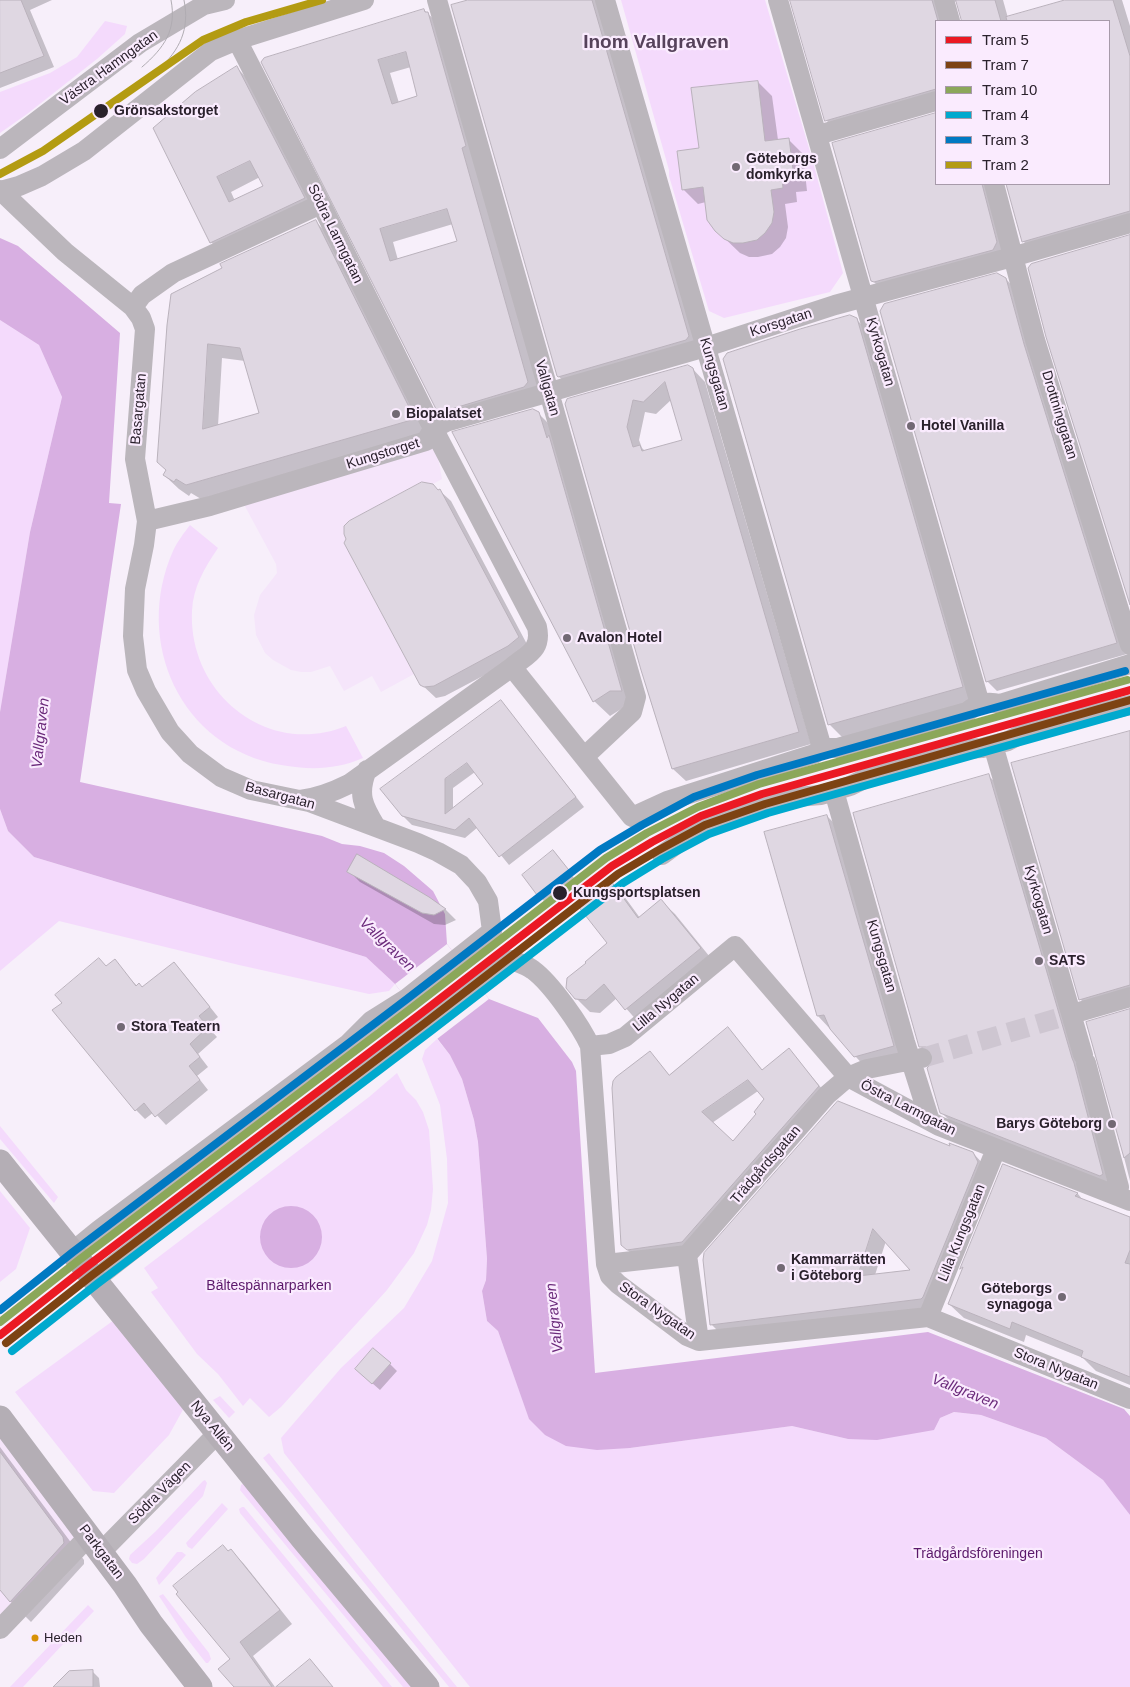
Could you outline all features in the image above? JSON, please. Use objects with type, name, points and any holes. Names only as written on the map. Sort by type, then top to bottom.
[{"type":"main road","name":"Nya Allén","points":[[0,1162],[303,1539],[427,1687]]},
{"type":"main road","name":"Parkgatan","points":[[0,1418],[95,1544],[151,1624],[200,1687]]},
{"type":"street","points":[[1,191],[20,186],[42,176],[84,151],[210,52],[237,40],[364,0]]},
{"type":"street","name":"Vallgatan","points":[[437,0],[636,698],[632,712],[584,757]]},
{"type":"street","name":"Kungsgatan","points":[[605,0],[822,748]]},
{"type":"street","name":"Kyrkogatan","points":[[778,0],[980,704]]},
{"type":"street","points":[[944,0],[950,20]]},
{"type":"street","name":"Västra Hamngatan","points":[[0,149],[140,44],[186,15],[214,1]]},
{"type":"street","name":"Södra Larmgatan","points":[[237,40],[322,204],[433,429]]},
{"type":"street","points":[[818,136],[935,101]]},
{"type":"street","name":"Drottninggatan","points":[[994,185],[1035,340],[1130,645]]},
{"type":"street","points":[[1,191],[36,226],[132,307],[142,295],[173,273],[322,204]]},
{"type":"street","name":"Korsgatan","points":[[433,429],[446,422],[706,347],[835,305],[1130,223]]},
{"type":"street","name":"Basargatan","points":[[72,1252],[348,1044],[384,1012],[406,999],[492,931],[488,900],[477,882],[461,865],[438,852],[376,827],[300,800],[251,790],[221,777],[190,754],[170,732],[146,691],[137,670],[132,636],[135,590],[147,521],[135,459],[145,329],[141,318],[132,307]]},
{"type":"street","name":"Kungstorget","points":[[147,521],[210,506],[426,441],[433,429]]},
{"type":"street","name":"Kungstorget","points":[[300,800],[314,799],[334,792],[368,770],[512,667],[537,646],[539,638],[537,627],[433,429]]},
{"type":"street","points":[[512,667],[632,817],[667,801],[814,754],[822,748],[838,748],[940,720],[967,712],[973,707],[988,701],[1000,704],[1130,664]]},
{"type":"street","points":[[662,855],[685,838],[728,817],[796,797],[834,791],[850,786],[876,773],[965,749],[982,748],[1008,740],[1031,729],[1130,704]]},
{"type":"street","name":"Kyrkogatan","points":[[993,745],[1085,1059],[1123,1198]]},
{"type":"street","points":[[368,770],[362,783],[361,794],[364,805],[376,827]]},
{"type":"street","name":"Kungsgatan","points":[[834,791],[917,1060],[930,1121]]},
{"type":"street","name":"Lilla Nygatan","points":[[590,1046],[609,1044],[625,1037],[735,946]]},
{"type":"street","name":"Östra Larmgatan","points":[[735,946],[848,1077],[930,1121],[996,1149],[1123,1198]]},
{"type":"street","name":"Stora Nygatan","points":[[94,1280],[382,1054],[512,960],[533,969],[542,978],[585,1034],[590,1046],[606,1264],[610,1276],[687,1336],[699,1341],[928,1317],[1130,1399]]},
{"type":"street","points":[[1072,1014],[1130,997]]},
{"type":"street","points":[[848,1077],[867,1069],[917,1060]]},
{"type":"street","name":"Trädgårdsgatan","points":[[687,1254],[827,1096],[848,1077]]},
{"type":"street","name":"Lilla Kungsgatan","points":[[928,1317],[996,1149]]},
{"type":"street","points":[[606,1264],[687,1254],[699,1341]]},
{"type":"street","name":"Södra Vägen","points":[[0,1629],[218,1433]]},
{"type":"shaded area","points":[[433,429],[442,479],[433,484],[422,482],[349,521],[344,526],[346,539],[344,543],[414,674],[381,692],[372,676],[344,691],[330,666],[311,672],[301,672],[291,670],[273,660],[265,653],[256,635],[254,615],[260,595],[277,573],[276,564],[240,497]]},
{"type":"shaded area","points":[[0,1428],[81,1537],[0,1625]]},
{"type":"green space","points":[[621,0],[765,0],[811,155],[843,273],[830,292],[724,318],[709,311],[669,176],[669,170]]},
{"type":"green space","points":[[105,21],[127,26],[125,34],[97,59],[0,133],[0,92],[50,73],[77,57]]},
{"type":"green space","points":[[0,320],[39,345],[62,397],[30,532],[0,712]]},
{"type":"green space","points":[[190,525],[218,548],[200,578],[192,611],[194,641],[203,668],[218,692],[238,711],[262,725],[288,733],[317,734],[346,726],[363,758],[342,765],[322,768],[281,765],[246,755],[216,737],[192,714],[174,685],[163,654],[159,620],[162,585],[173,551]]},
{"type":"green space","points":[[0,809],[8,831],[34,857],[366,957],[395,984],[389,991],[369,994],[239,965],[59,921],[0,971]]},
{"type":"green space","name":"Trädgårdsföreningen","points":[[437,1039],[450,1055],[462,1079],[474,1120],[478,1142],[487,1259],[486,1280],[482,1291],[487,1321],[498,1331],[529,1418],[630,1448],[792,1426],[848,1439],[940,1418],[954,1412],[981,1415],[1046,1438],[1103,1480],[1130,1515],[1130,1687],[470,1687],[284,1453],[281,1438],[341,1368],[404,1308],[432,1261],[448,1203],[447,1159],[440,1105],[422,1059],[425,1050]]},
{"type":"green space","name":"Bältespännarparken","points":[[397,1073],[406,1090],[416,1100],[423,1112],[429,1130],[433,1189],[427,1225],[414,1253],[387,1290],[281,1407],[269,1417],[250,1398],[243,1406],[218,1374],[197,1354],[151,1292],[158,1288],[144,1268],[369,1097]]},
{"type":"green space","points":[[0,1126],[58,1197],[54,1203],[0,1139]]},
{"type":"green space","points":[[0,1191],[30,1228],[16,1269],[0,1282]]},
{"type":"green space","points":[[114,1320],[185,1406],[169,1435],[114,1493],[93,1491],[15,1392]]},
{"type":"green space","points":[[220,1396],[235,1412],[229,1418],[213,1400]]},
{"type":"green space","points":[[269,1453],[457,1687],[449,1687],[263,1458]]},
{"type":"green space","points":[[205,1480],[207,1483],[203,1496],[144,1559],[137,1564],[132,1563],[129,1559],[130,1555]]},
{"type":"green space","points":[[244,1483],[414,1687],[403,1687],[240,1490],[241,1485]]},
{"type":"green space","points":[[222,1503],[228,1509],[192,1549],[188,1547],[186,1543]]},
{"type":"green space","points":[[244,1507],[392,1687],[383,1687],[240,1513],[239,1509]]},
{"type":"green space","points":[[177,1552],[182,1552],[186,1555],[159,1585],[156,1578]]},
{"type":"green space","points":[[163,1594],[209,1653],[211,1659],[208,1663],[206,1663],[185,1636],[159,1596]]},
{"type":"green space","points":[[88,1605],[94,1611],[23,1687],[10,1687]]},
{"type":"water","name":"Vallgraven","points":[[0,238],[18,246],[120,333],[109,503],[121,504],[80,782],[322,836],[342,844],[360,846],[384,853],[404,866],[433,891],[445,914],[447,944],[489,999],[538,1018],[572,1062],[576,1071],[595,1373],[928,1332],[1124,1409],[1130,1416],[1130,1515],[1103,1480],[1046,1438],[981,1415],[954,1412],[940,1418],[934,1430],[877,1440],[848,1439],[792,1426],[630,1448],[597,1450],[566,1446],[545,1435],[529,1419],[498,1331],[487,1321],[482,1291],[486,1280],[487,1259],[478,1142],[474,1120],[462,1079],[450,1055],[395,984],[366,957],[34,857],[8,831],[0,809],[0,712],[30,532],[62,397],[39,345],[0,320]]},
{"type":"water","points":[[285,1206],[297,1206],[313,1215],[320,1225],[322,1237],[320,1249],[313,1259],[297,1268],[285,1268],[274,1263],[265,1254],[260,1243],[260,1231],[265,1220],[274,1211]]},
{"type":"pier","points":[[447,944],[489,999],[437,1039],[395,984]]},
{"type":"building","points":[[0,0],[21,0],[44,56],[0,73]]},
{"type":"building","points":[[468,0],[592,0],[689,336],[686,340],[557,376],[451,5]]},
{"type":"building","points":[[790,0],[932,0],[938,20],[935,20],[935,89],[825,121]]},
{"type":"building","points":[[956,0],[995,0],[1001,20],[962,20]]},
{"type":"building","points":[[1065,0],[1113,0],[1130,56],[1130,211],[1022,242],[1006,185],[1110,185],[1110,20],[1007,20],[1006,17]]},
{"type":"building","points":[[424,9],[425,12],[428,12],[466,146],[462,148],[528,382],[524,387],[438,413],[261,62],[264,58]],"holes":[[[406,52],[417,96],[392,104],[378,60]],[[447,209],[457,241],[390,261],[380,229]]]},
{"type":"building","points":[[237,66],[305,198],[210,243],[153,128],[195,92]],"holes":[[[250,161],[263,186],[229,202],[217,177]]]},
{"type":"building","name":"Göteborgs domkyrka","points":[[758,81],[765,141],[789,138],[794,177],[782,178],[783,188],[771,190],[774,212],[772,223],[765,233],[757,240],[733,243],[724,239],[707,220],[703,187],[682,190],[677,151],[699,148],[691,88]]},
{"type":"building","points":[[935,113],[935,185],[982,185],[997,242],[993,250],[874,282],[871,281],[832,143]]},
{"type":"building","points":[[316,220],[415,419],[186,485],[176,479],[174,482],[163,475],[166,470],[157,462],[171,294],[222,268],[220,264]],"holes":[[[208,344],[240,348],[259,413],[203,429]]]},
{"type":"building","points":[[1130,235],[1130,605],[1046,337],[1028,268],[1031,264]]},
{"type":"building","points":[[997,273],[1006,278],[1024,344],[1117,643],[986,682],[880,311],[884,304]]},
{"type":"building","points":[[850,315],[857,318],[963,687],[828,725],[723,359],[727,353]]},
{"type":"building","points":[[688,365],[693,368],[799,732],[672,769],[641,670],[565,404],[567,399]],"holes":[[[665,382],[682,440],[642,451],[640,445],[633,447],[627,427],[633,400],[643,402]]]},
{"type":"building","points":[[533,409],[539,412],[547,438],[549,435],[622,691],[610,691],[593,702],[452,432]]},
{"type":"building","points":[[422,482],[433,484],[438,490],[440,489],[519,637],[508,646],[434,686],[424,687],[420,685],[344,543],[346,539],[344,526],[349,521]]},
{"type":"building","points":[[501,700],[576,797],[499,857],[469,818],[455,830],[402,816],[380,789]],"holes":[[[467,763],[483,784],[445,814],[445,779]]]},
{"type":"building","points":[[1130,731],[1130,985],[1079,1000],[1011,763]]},
{"type":"building","points":[[989,774],[1074,1063],[1103,1174],[1100,1176],[940,1113],[927,1068],[933,1062],[933,1055],[926,1047],[919,1047],[853,813]]},
{"type":"building","points":[[827,815],[894,1046],[854,1057],[830,1029],[824,1015],[817,1016],[764,832]]},
{"type":"building","points":[[553,850],[572,874],[540,899],[522,875]]},
{"type":"building","points":[[357,854],[446,909],[434,915],[422,913],[347,872]]},
{"type":"building","points":[[611,881],[638,918],[661,899],[701,948],[625,1010],[604,984],[586,1000],[575,999],[566,988],[567,978],[607,943],[578,906]]},
{"type":"building","name":"Stora Teatern","points":[[99,958],[106,966],[115,959],[136,986],[139,983],[142,987],[174,962],[210,1007],[199,1016],[208,1027],[190,1044],[200,1057],[189,1066],[200,1080],[155,1117],[144,1103],[135,1111],[52,1010],[62,1003],[55,995]]},
{"type":"building","points":[[1130,1009],[1130,1153],[1124,1158],[1086,1022]]},
{"type":"building","points":[[728,1027],[762,1070],[789,1048],[819,1086],[682,1242],[627,1250],[621,1245],[613,1081],[650,1051],[669,1075]],"holes":[[[748,1080],[764,1099],[754,1112],[756,1114],[733,1141],[702,1112]]]},
{"type":"building","points":[[838,1101],[950,1146],[949,1143],[973,1152],[978,1162],[921,1299],[710,1325],[703,1260],[704,1253]],"holes":[[[873,1229],[910,1270],[858,1276]]]},
{"type":"building","points":[[1003,1164],[1078,1193],[1075,1196],[1130,1217],[1130,1250],[1125,1263],[1130,1264],[1130,1377],[1081,1357],[1083,1351],[1012,1322],[1010,1329],[948,1304],[963,1267],[960,1269]]},
{"type":"building","points":[[373,1348],[391,1363],[372,1384],[355,1369]]},
{"type":"building","points":[[0,1452],[63,1537],[64,1543],[10,1602],[0,1590]]},
{"type":"building","points":[[223,1545],[228,1551],[231,1549],[280,1610],[240,1642],[272,1687],[234,1687],[218,1669],[230,1659],[176,1594],[178,1592],[173,1586]]},
{"type":"building","points":[[310,1659],[333,1687],[276,1687]]},
{"type":"building","points":[[93,1670],[93,1687],[53,1687],[69,1671]]},
{"type":"tunnel","points":[[922,1058],[1072,1014]]},
{"type":"tram line","points":[[142,67],[157,53],[167,38],[172,20],[171,0]]},
{"type":"tram line","points":[[158,70],[172,55],[182,38],[186,20],[184,0]]},
{"type":"tram line","name":"2","points":[[0,174],[43,151],[203,40],[246,22],[322,0]]},
{"type":"tram line","name":"3","points":[[0,1310],[73,1252],[600,850],[642,825],[694,797],[757,775],[1125,671]]},
{"type":"tram line","name":"10","points":[[0,1322],[606,858],[647,833],[698,807],[759,784],[1127,680]]},
{"type":"tram line","name":"5","points":[[0,1335],[612,866],[652,842],[701,816],[762,794],[1130,690]]},
{"type":"tram line","name":"7","points":[[6,1343],[618,874],[657,851],[705,825],[765,804],[1130,700]]},
{"type":"tram line","name":"4","points":[[12,1351],[97,1284],[623,883],[662,859],[709,834],[768,813],[1130,711]]},
{"type":"place","name":"Grönsakstorget","points":[[101,111]]},
{"type":"place","name":"Göteborgs domkyrka","points":[[736,167]]},
{"type":"place","name":"Biopalatset","points":[[396,414]]},
{"type":"place","name":"Hotel Vanilla","points":[[911,426]]},
{"type":"place","name":"Avalon Hotel","points":[[567,638]]},
{"type":"place","name":"Kungsportsplatsen","points":[[560,893]]},
{"type":"place","name":"SATS","points":[[1039,961]]},
{"type":"place","name":"Stora Teatern","points":[[121,1027]]},
{"type":"place","name":"Barys Göteborg","points":[[1112,1124]]},
{"type":"place","name":"Kammarrätten i Göteborg","points":[[781,1268]]},
{"type":"place","name":"Göteborgs synagoga","points":[[1062,1297]]},
{"type":"place","name":"Heden","points":[[35,1638]]},
{"type":"district","name":"Inom Vallgraven","points":[[656,43]]}]
